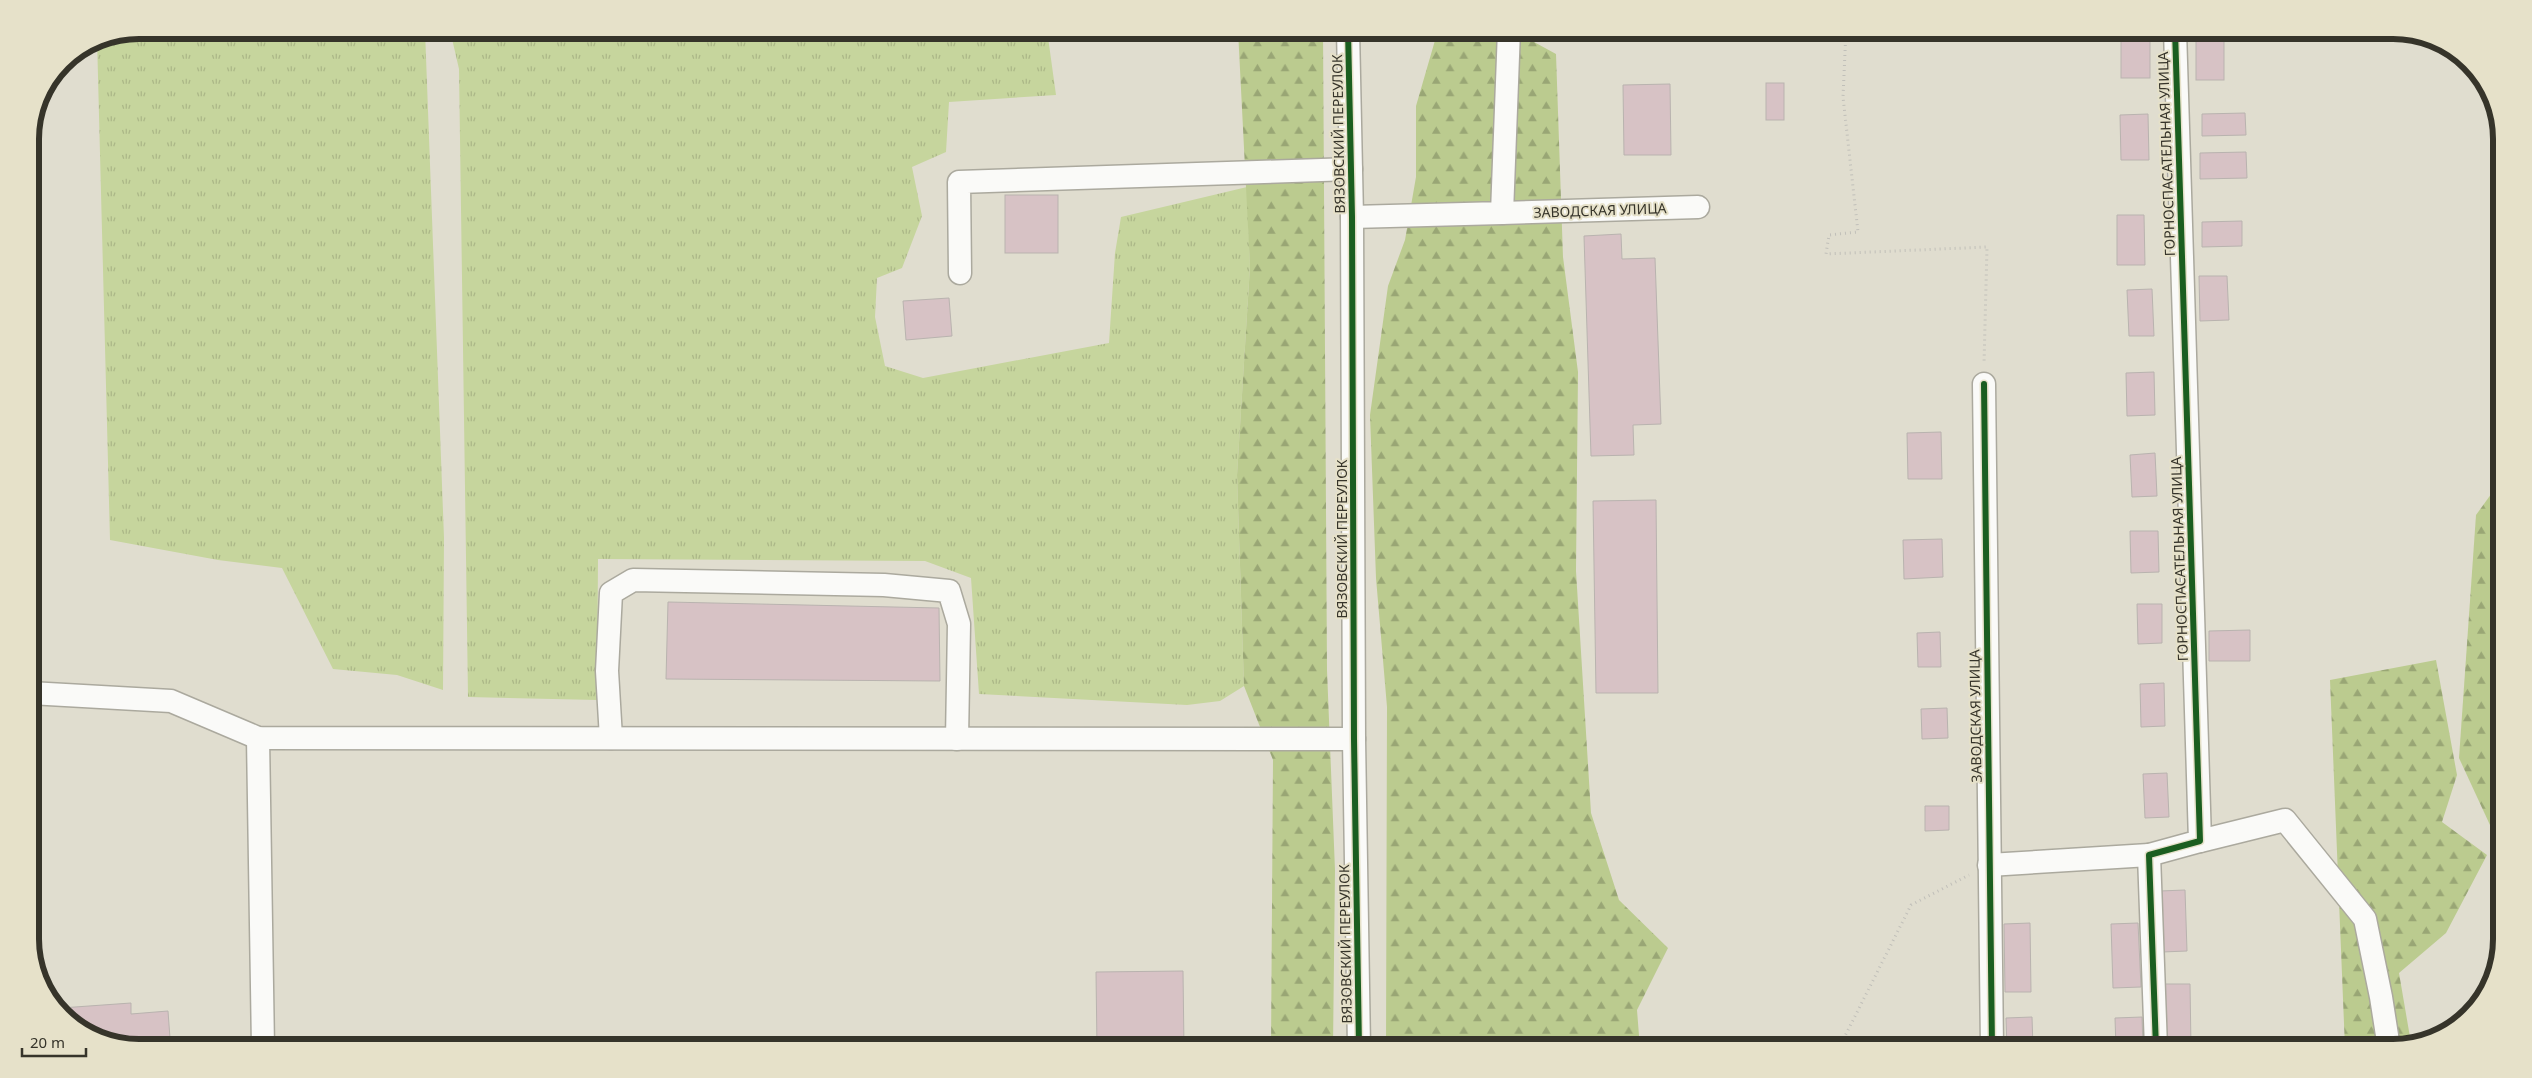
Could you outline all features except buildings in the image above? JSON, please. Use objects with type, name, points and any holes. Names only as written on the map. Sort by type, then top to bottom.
[{"type":"street","name":"ВЯЗОВСКИЙ ПЕРЕУЛОК","points":[[1348,39],[1352,217],[1354,740],[1359,1039]]},
{"type":"street","points":[[1502,213],[1509,39]]},
{"type":"street","name":"ГОРНОСПАСАТЕЛЬНАЯ УЛИЦА","points":[[2174,39],[2200,841]]},
{"type":"street","points":[[960,273],[959,182],[1351,169]]},
{"type":"street","name":"ЗАВОДСКАЯ УЛИЦА","points":[[1352,217],[1698,207]]},
{"type":"street","name":"ЗАВОДСКАЯ УЛИЦА","points":[[1984,384],[1992,1039]]},
{"type":"street","points":[[611,738],[607,671],[611,592],[633,580],[884,585],[948,591],[959,624],[957,739]]},
{"type":"street","points":[[39,694],[171,701],[258,738],[1354,740]]},
{"type":"street","points":[[258,738],[263,1039]]},
{"type":"street","points":[[1989,865],[2149,855],[2285,820],[2365,920],[2388,1039]]},
{"type":"street","points":[[2149,855],[2156,1039]]},
{"type":"path","points":[[1845,39],[1842,98],[1858,232],[1829,235],[1826,254],[1986,247],[1984,384]]},
{"type":"path","points":[[1844,1039],[1911,905],[1989,865]]},
{"type":"green space","points":[[132,39],[425,39],[444,538],[443,690],[397,675],[333,669],[282,568],[218,560],[110,540],[97,48],[113,42]]},
{"type":"green space","points":[[452,39],[1048,39],[1056,95],[949,102],[946,152],[912,167],[922,216],[902,268],[877,278],[875,317],[885,366],[923,378],[1109,343],[1115,253],[1121,217],[1247,187],[1250,266],[1237,475],[1244,686],[1220,701],[1187,705],[979,694],[971,578],[925,561],[598,559],[597,700],[468,697],[459,69]]},
{"type":"green space","points":[[1238,39],[1323,39],[1327,670],[1335,870],[1333,1039],[1271,1039],[1273,760],[1244,686],[1237,475],[1250,266]]},
{"type":"green space","points":[[1435,39],[1528,39],[1556,54],[1563,257],[1578,372],[1576,571],[1591,813],[1619,900],[1668,948],[1637,1010],[1639,1039],[1386,1039],[1387,707],[1376,578],[1370,415],[1388,286],[1405,240],[1416,177],[1416,106]]},
{"type":"green space","points":[[2493,491],[2493,832],[2459,758],[2476,515]]},
{"type":"green space","points":[[2436,660],[2457,775],[2442,822],[2487,855],[2446,933],[2399,973],[2410,1037],[2345,1039],[2330,680]]},
{"type":"cycle path","points":[[1348,39],[1352,217],[1354,739],[1359,1039]]},
{"type":"cycle path","points":[[2156,1039],[2149,855],[2200,841],[2175,39]]},
{"type":"cycle path","points":[[1984,384],[1992,1039]]}]
